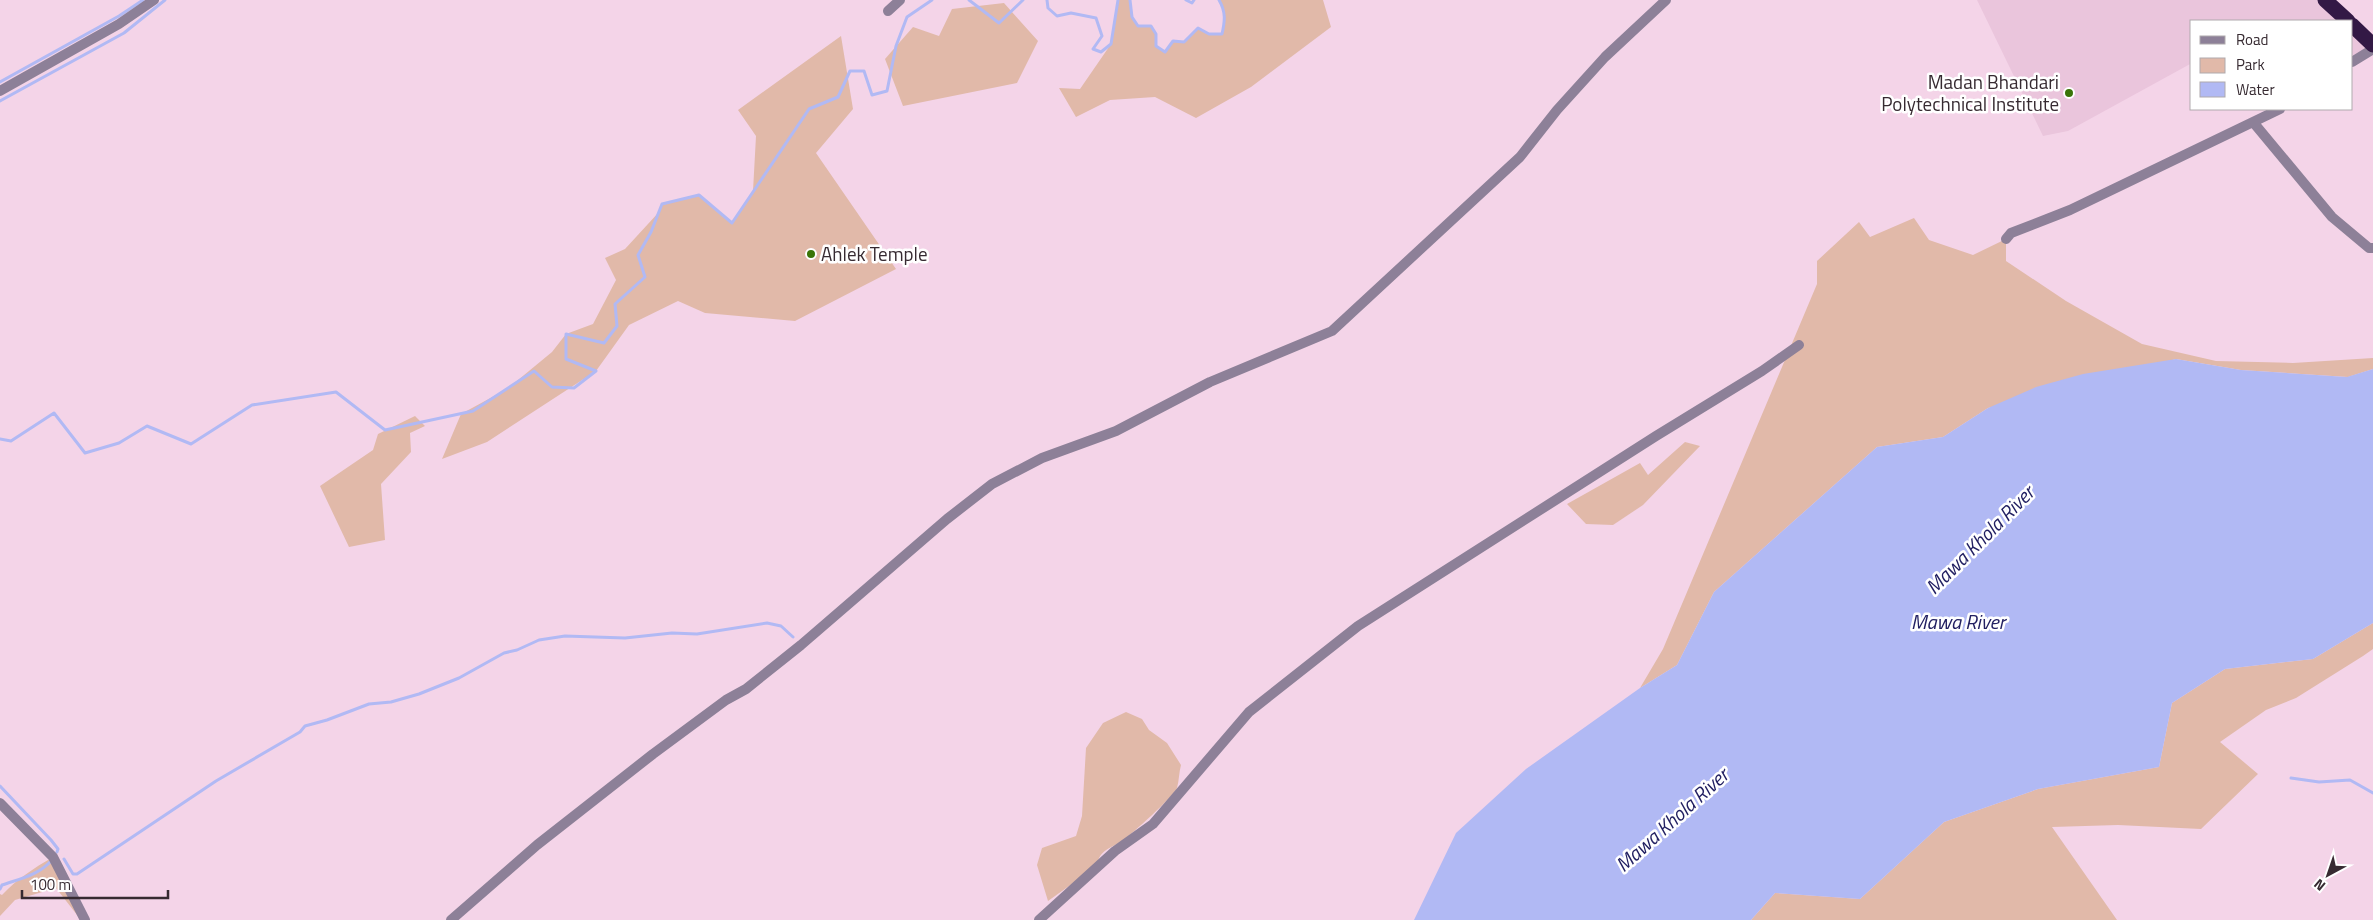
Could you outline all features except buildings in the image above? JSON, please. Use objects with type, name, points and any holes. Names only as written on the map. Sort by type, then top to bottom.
[{"type":"highway","points":[[2325,0],[2347,20]]},
{"type":"highway","points":[[2353,26],[2373,45]]},
{"type":"street","points":[[0,91],[119,24],[154,0]]},
{"type":"street","points":[[888,11],[900,0]]},
{"type":"street","points":[[451,920],[537,845],[653,754],[726,700],[745,689],[801,645],[947,518],[992,484],[1042,458],[1116,431],[1210,382],[1332,331],[1520,157],[1557,110],[1605,57],[1666,0]]},
{"type":"street","points":[[2353,61],[2373,49]]},
{"type":"street","points":[[2006,239],[2011,234],[2070,210],[2278,110]]},
{"type":"street","points":[[2253,122],[2332,217],[2369,248],[2373,248]]},
{"type":"street","points":[[1039,920],[1115,851],[1154,824],[1249,712],[1358,626],[1656,436],[1762,371],[1799,345]]},
{"type":"street","points":[[0,802],[53,857],[85,920]]},
{"type":"shaded area","name":"Madan Bhandari Polytechnical Institute","points":[[1977,0],[2328,0],[2349,20],[2190,20],[2190,64],[2068,131],[2043,136]]},
{"type":"shaded area","points":[[2353,24],[2373,43],[2353,64]]},
{"type":"green space","points":[[1118,0],[1130,0],[1132,17],[1138,26],[1151,26],[1156,34],[1156,46],[1165,52],[1173,41],[1184,42],[1198,28],[1209,34],[1222,34],[1224,17],[1219,0],[1323,0],[1331,27],[1251,87],[1196,118],[1155,97],[1110,100],[1076,117],[1059,88],[1080,89],[1111,44]]},
{"type":"green space","points":[[1004,3],[1038,41],[1017,83],[903,106],[885,59],[913,27],[939,36],[952,9]]},
{"type":"green space","points":[[841,36],[853,109],[816,153],[896,269],[795,321],[705,313],[678,301],[629,325],[596,371],[487,442],[442,459],[461,414],[507,389],[552,352],[566,334],[593,324],[616,280],[605,258],[625,249],[659,212],[662,204],[699,195],[732,222],[753,191],[756,136],[738,110]]},
{"type":"green space","points":[[1914,218],[1929,240],[1973,255],[2006,239],[2006,261],[2066,301],[2142,344],[2216,361],[2293,363],[2373,358],[2373,369],[2348,377],[2241,370],[2176,359],[1988,408],[1943,437],[1877,447],[1714,592],[1677,665],[1640,688],[1663,649],[1817,284],[1817,261],[1859,222],[1870,237]]},
{"type":"green space","points":[[415,416],[425,426],[410,433],[411,452],[381,484],[385,540],[349,547],[320,486],[373,450],[378,434]]},
{"type":"green space","points":[[1685,442],[1700,446],[1643,505],[1613,525],[1586,524],[1567,504],[1640,463],[1648,475]]},
{"type":"green space","points":[[2373,623],[2373,649],[2296,698],[2266,710],[2220,742],[2258,774],[2201,829],[2118,825],[2052,827],[2117,920],[1751,920],[1775,893],[1860,899],[1944,822],[2038,789],[2159,767],[2172,703],[2225,669],[2313,659]]},
{"type":"green space","points":[[1126,712],[1142,719],[1149,730],[1167,743],[1181,765],[1177,788],[1161,807],[1134,831],[1106,850],[1100,856],[1097,866],[1048,901],[1037,865],[1042,848],[1076,836],[1082,816],[1086,748],[1103,723]]},
{"type":"green space","points":[[53,857],[81,920],[56,888],[15,900],[0,916],[0,894],[2,895],[26,874]]},
{"type":"water","name":"Mawa River","points":[[2176,359],[2241,370],[2347,377],[2373,369],[2373,623],[2313,659],[2225,669],[2172,703],[2159,767],[2038,789],[1944,822],[1860,899],[1775,893],[1751,920],[1414,920],[1456,833],[1526,769],[1640,688],[1677,665],[1714,592],[1877,447],[1943,437],[1988,408],[2036,387],[2083,374]]},
{"type":"waterway","points":[[0,82],[119,16],[143,0]]},
{"type":"waterway","points":[[0,101],[124,33],[165,0]]},
{"type":"waterway","points":[[0,439],[11,441],[54,413],[85,453],[119,443],[147,426],[191,444],[252,405],[336,392],[385,430],[473,411],[534,371],[552,387],[574,388],[596,371],[566,359],[566,334],[604,343],[617,326],[615,304],[645,277],[638,255],[651,232],[662,204],[699,195],[732,223],[809,109],[838,97],[850,71],[864,71],[872,95],[887,91],[896,46],[907,17],[932,0]]},
{"type":"waterway","points":[[969,0],[999,23],[1023,0]]},
{"type":"waterway","points":[[1047,0],[1048,8],[1057,16],[1071,13],[1096,18],[1102,36],[1093,49],[1101,52],[1111,44],[1118,0]]},
{"type":"waterway","points":[[1130,0],[1132,17],[1138,26],[1151,26],[1156,34],[1156,46],[1165,52],[1173,41],[1184,42],[1198,28],[1209,34],[1222,34],[1224,17],[1219,0]]},
{"type":"waterway","points":[[1186,0],[1192,3],[1194,0]]},
{"type":"waterway","points":[[64,859],[73,874],[77,874],[216,781],[300,732],[305,726],[369,704],[391,702],[419,694],[459,678],[504,653],[517,650],[539,640],[565,636],[625,638],[672,633],[697,634],[767,623],[781,626],[793,637]]},
{"type":"waterway","points":[[2291,778],[2319,782],[2350,780],[2373,793]]},
{"type":"waterway","points":[[0,786],[51,840],[58,849],[57,852]]},
{"type":"waterway","points":[[0,889],[2,885],[34,873],[50,862]]},
{"type":"place","name":"Madan Bhandari Polytechnical Institute","points":[[2069,93]]},
{"type":"place","name":"Ahlek Temple","points":[[811,254]]},
{"type":"water label","name":"Mawa Khola River","points":[[1980,540]]},
{"type":"water label","name":"Mawa Khola River","points":[[1672,820]]}]
